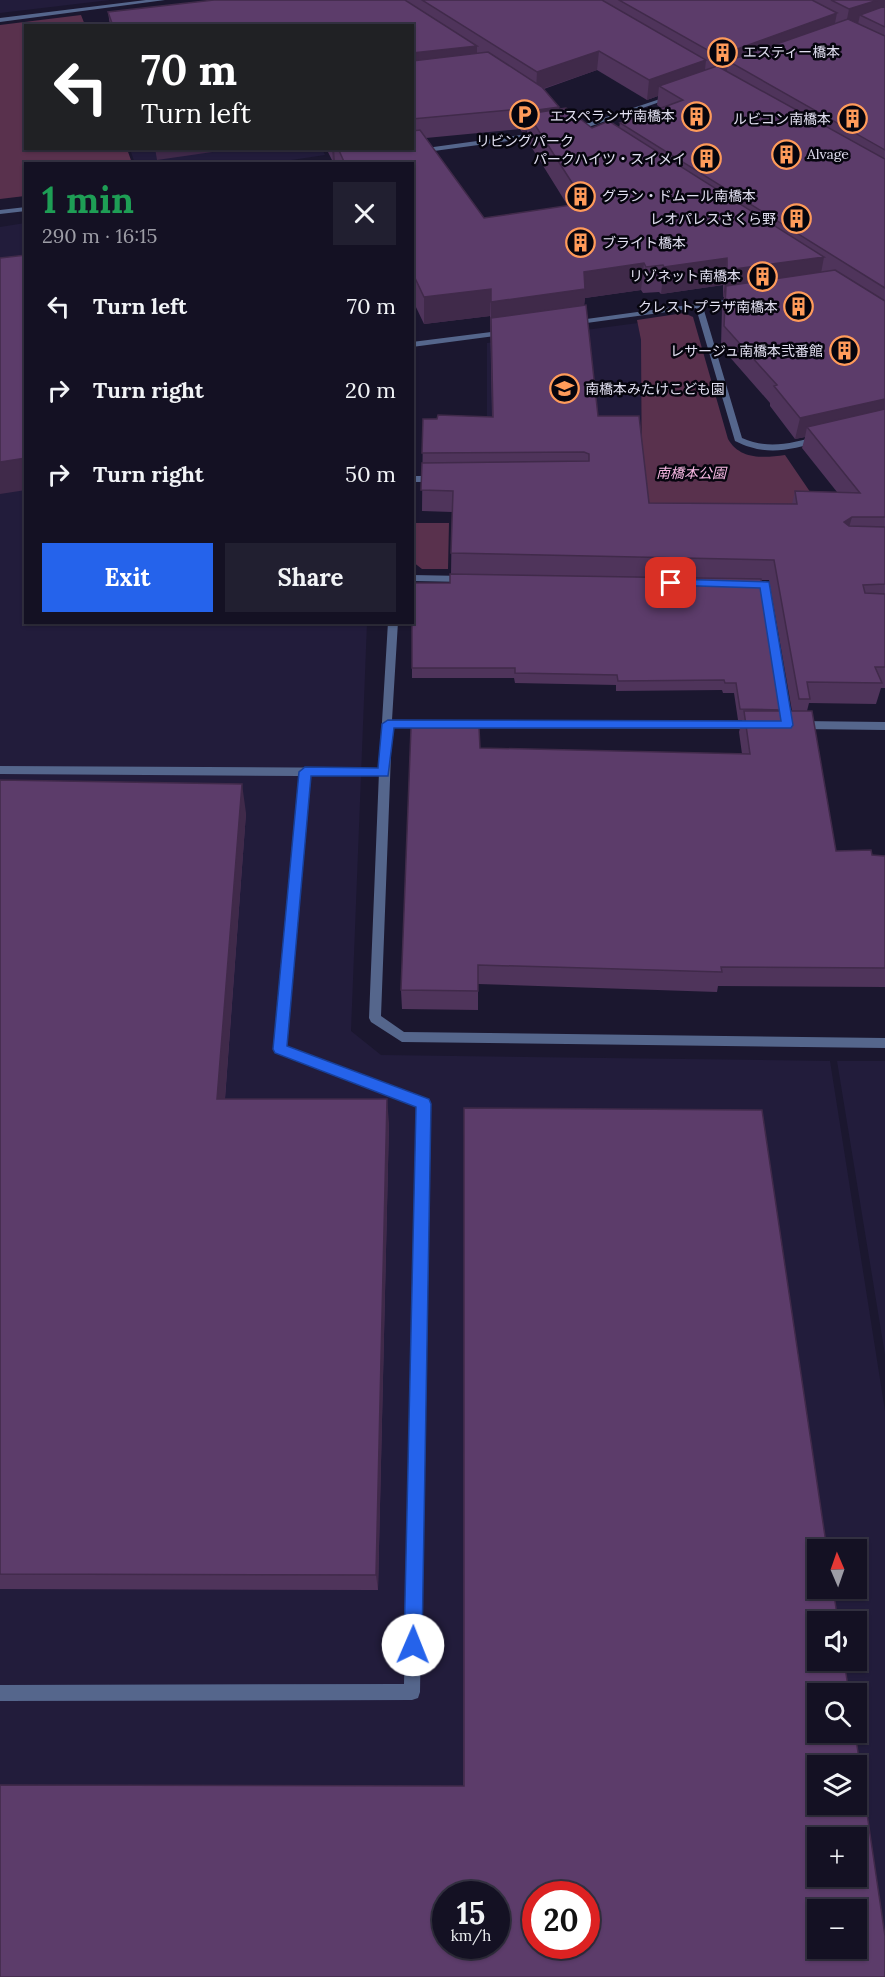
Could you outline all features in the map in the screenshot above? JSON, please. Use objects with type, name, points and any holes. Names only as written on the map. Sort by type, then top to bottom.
[{"type":"street","points":[[0,20],[162,0]]},
{"type":"street","points":[[566,130],[586,130],[683,93]]},
{"type":"street","points":[[568,118],[586,130]]},
{"type":"street","points":[[405,153],[546,133]]},
{"type":"street","points":[[0,212],[24,209]]},
{"type":"street","points":[[558,325],[744,299]]},
{"type":"street","points":[[699,306],[738,439],[756,448],[771,450],[828,436]]},
{"type":"street","points":[[414,345],[522,330]]},
{"type":"street","points":[[414,479],[443,479]]},
{"type":"street","points":[[414,578],[471,579]]},
{"type":"street","points":[[741,584],[765,584],[787,725]]},
{"type":"street","points":[[393,624],[384,772],[375,1018],[402,1037],[885,1043]]},
{"type":"street","points":[[388,724],[885,726]]},
{"type":"street","points":[[0,770],[384,772]]},
{"type":"street","points":[[0,1693],[412,1692],[424,1104],[280,1049],[305,772]]},
{"type":"shaded area","points":[[0,0],[110,0],[0,13]]},
{"type":"shaded area","points":[[130,150],[323,150],[325,155],[278,162],[134,162]]},
{"type":"shaded area","points":[[24,223],[24,624],[367,624],[351,1031],[381,1055],[830,1061],[885,1411],[885,1977],[0,1977],[0,227]]},
{"type":"shaded area","name":"南橋本みたけこども園","points":[[638,323],[641,340],[641,435],[487,435],[487,343]]},
{"type":"shaded area","points":[[837,1061],[885,1061],[885,1355]]},
{"type":"green space","points":[[81,15],[85,24],[24,24],[24,150],[127,150],[132,162],[24,162],[24,196],[0,199],[0,25]]},
{"type":"green space","name":"南橋本公園","points":[[684,313],[693,317],[728,439],[739,451],[753,456],[785,455],[819,505],[642,522],[641,340],[637,320]]},
{"type":"green space","points":[[414,523],[449,523],[448,569],[422,569],[414,563]]},
{"type":"building","points":[[214,0],[405,0],[477,46],[414,53],[414,24],[112,24],[108,12]]},
{"type":"building","points":[[422,0],[602,0],[706,60],[649,80],[599,51],[537,72]]},
{"type":"building","points":[[619,0],[812,0],[837,13],[718,56]]},
{"type":"building","points":[[831,0],[878,0],[849,9]]},
{"type":"building","points":[[885,6],[885,27],[860,15]]},
{"type":"building","points":[[848,19],[885,36],[885,150],[728,61]]},
{"type":"building","points":[[488,52],[542,87],[559,107],[523,112],[521,109],[414,119],[414,61]]},
{"type":"building","points":[[717,66],[885,159],[885,288],[620,123],[683,100],[659,86]]},
{"type":"building","points":[[566,108],[592,128],[609,121],[824,257],[727,270],[727,258],[664,267],[663,265],[646,267],[644,263],[584,272],[585,289],[491,302],[491,289],[424,297],[414,278],[414,162],[344,162],[339,150],[414,150],[414,131],[420,130],[484,218],[585,203],[528,114]]},
{"type":"building","points":[[24,255],[24,458],[0,462],[0,258]]},
{"type":"building","points":[[835,270],[885,301],[885,399],[800,418],[774,386],[777,385],[724,326],[726,286]]},
{"type":"building","points":[[586,305],[598,416],[639,416],[649,503],[797,504],[795,491],[860,493],[807,427],[885,409],[885,517],[852,517],[844,522],[849,526],[885,527],[885,584],[863,585],[865,593],[885,594],[885,667],[875,667],[882,683],[807,682],[810,699],[799,699],[774,560],[451,553],[453,491],[421,490],[422,463],[589,461],[589,454],[584,452],[422,453],[423,419],[437,419],[438,415],[493,417],[491,318]]},
{"type":"building","points":[[450,574],[761,579],[781,710],[740,709],[736,683],[725,683],[724,680],[618,681],[617,675],[515,673],[515,668],[412,668],[414,583],[450,583]]},
{"type":"building","points":[[744,711],[812,711],[836,851],[871,850],[872,855],[885,856],[885,968],[721,967],[722,972],[478,965],[478,991],[401,990],[411,728],[479,728],[480,748],[750,754]]},
{"type":"building","points":[[0,780],[242,784],[217,1099],[387,1099],[376,1575],[0,1574]]},
{"type":"building","points":[[464,1108],[762,1110],[825,1539],[807,1539],[807,1599],[835,1599],[836,1611],[807,1611],[807,1671],[846,1671],[847,1683],[807,1683],[807,1743],[857,1743],[858,1755],[807,1755],[807,1815],[867,1814],[885,1936],[885,1977],[0,1977],[0,1785],[464,1786]]},
{"type":"place","name":"エスティー橋本","points":[[722,52]]},
{"type":"place","name":"リビングパーク","points":[[525,114]]},
{"type":"place","name":"エスペランザ南橋本","points":[[696,116]]},
{"type":"place","name":"ルビコン南橋本","points":[[852,119]]},
{"type":"place","name":"Alvage","points":[[786,154]]},
{"type":"place","name":"パークハイツ・スイメイ","points":[[707,159]]},
{"type":"place","name":"グラン・ドムール南橋本","points":[[581,196]]},
{"type":"place","name":"レオパレスさくら野","points":[[797,219]]},
{"type":"place","name":"ブライト橋本","points":[[581,243]]},
{"type":"place","name":"リゾネット南橋本","points":[[762,276]]},
{"type":"place","name":"クレストプラザ南橋本","points":[[799,307]]},
{"type":"place","name":"レサージュ南橋本弐番館","points":[[844,351]]},
{"type":"place","name":"南橋本みたけこども園","points":[[564,389]]},
{"type":"route","points":[[413,1645],[424,1104],[280,1049],[305,772],[384,772],[388,724],[787,725],[765,584],[671,583]]}]
